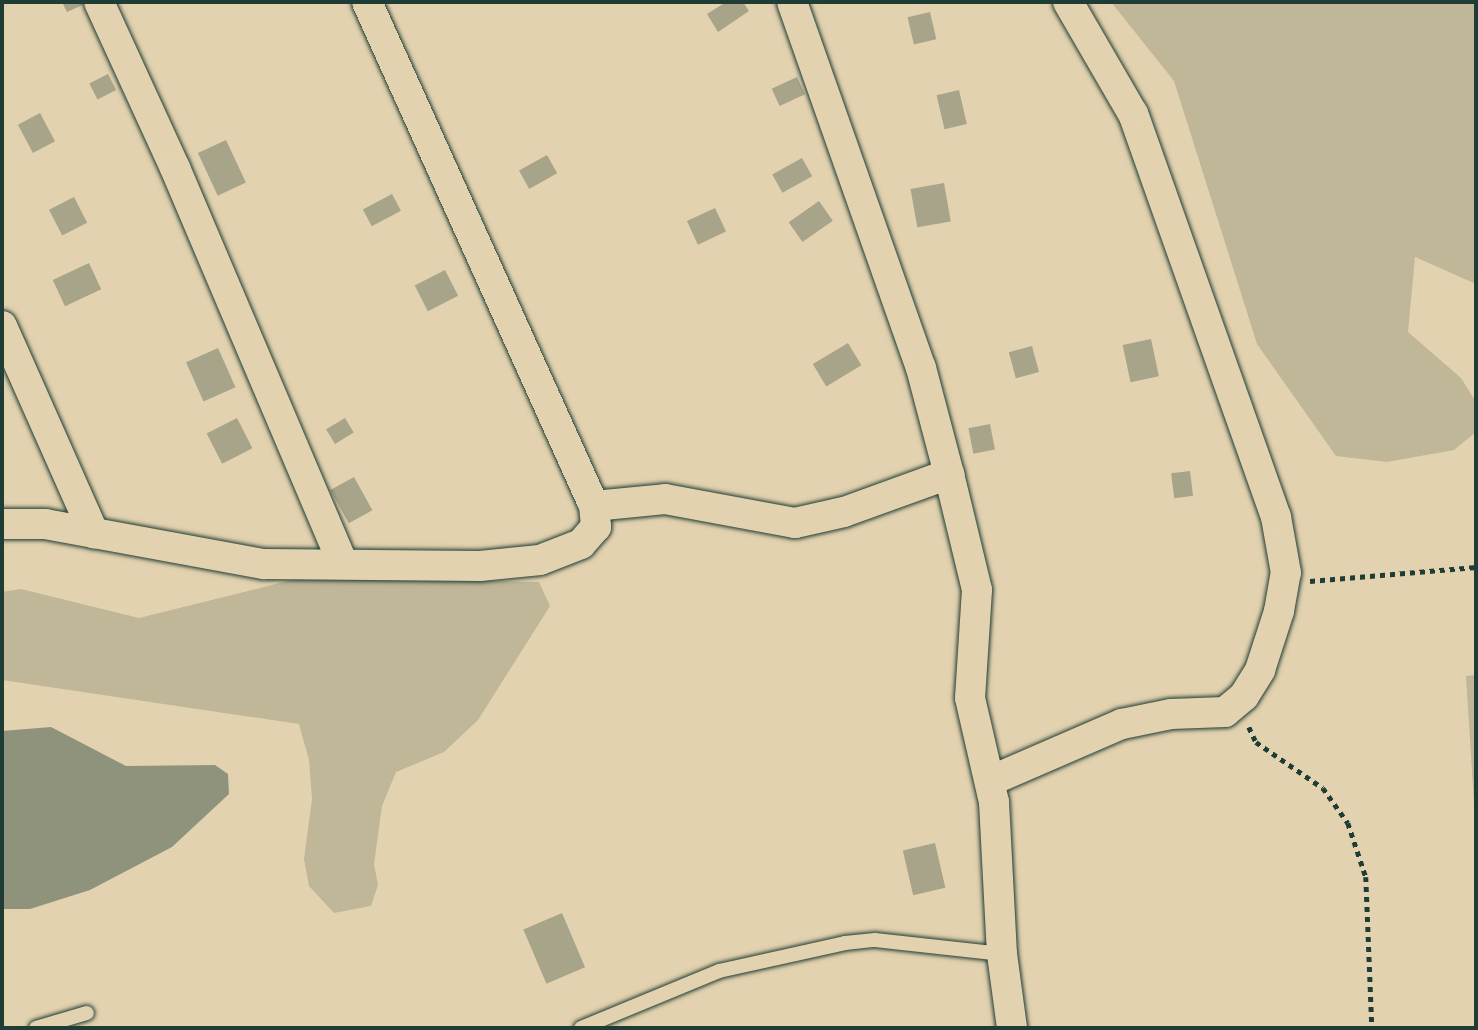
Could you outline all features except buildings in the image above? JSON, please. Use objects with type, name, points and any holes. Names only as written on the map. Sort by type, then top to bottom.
[{"type":"street","points":[[99,2],[175,168],[342,562]]},
{"type":"street","points":[[2,524],[45,524],[264,565],[342,562],[480,566],[540,560],[581,544],[596,527],[594,506],[367,2]]},
{"type":"street","points":[[792,2],[921,368],[977,590],[970,698],[990,781],[999,852],[1002,954],[1012,1028]]},
{"type":"street","points":[[990,781],[1122,724],[1171,714],[1202,716],[1225,712],[1238,702],[1260,670],[1286,573],[1276,517],[1133,114],[1068,2]]},
{"type":"street","points":[[2,326],[94,534]]},
{"type":"street","points":[[594,506],[665,499],[795,523],[844,512],[949,474]]},
{"type":"lane","points":[[581,1028],[719,971],[845,943],[875,940],[1002,954]]},
{"type":"lane","points":[[36,1028],[87,1013]]},
{"type":"path","points":[[1286,573],[1313,582],[1476,567]]},
{"type":"path","points":[[1238,702],[1256,742],[1323,788],[1349,823],[1366,877],[1372,1028]]},
{"type":"shaded area","points":[[1111,2],[1476,2],[1476,284],[1415,257],[1408,332],[1461,378],[1476,402],[1476,432],[1454,450],[1387,462],[1336,456],[1257,344],[1174,81]]},
{"type":"shaded area","points":[[304,577],[539,582],[550,606],[478,720],[444,752],[396,772],[382,806],[374,864],[378,885],[371,906],[334,913],[309,886],[304,859],[312,799],[309,760],[299,724],[2,680],[2,592],[21,589],[139,618]]},
{"type":"shaded area","points":[[1476,675],[1476,834],[1466,676]]},
{"type":"shaded area","points":[[51,727],[126,766],[215,765],[228,774],[229,794],[172,847],[90,890],[30,909],[2,909],[2,731]]}]
